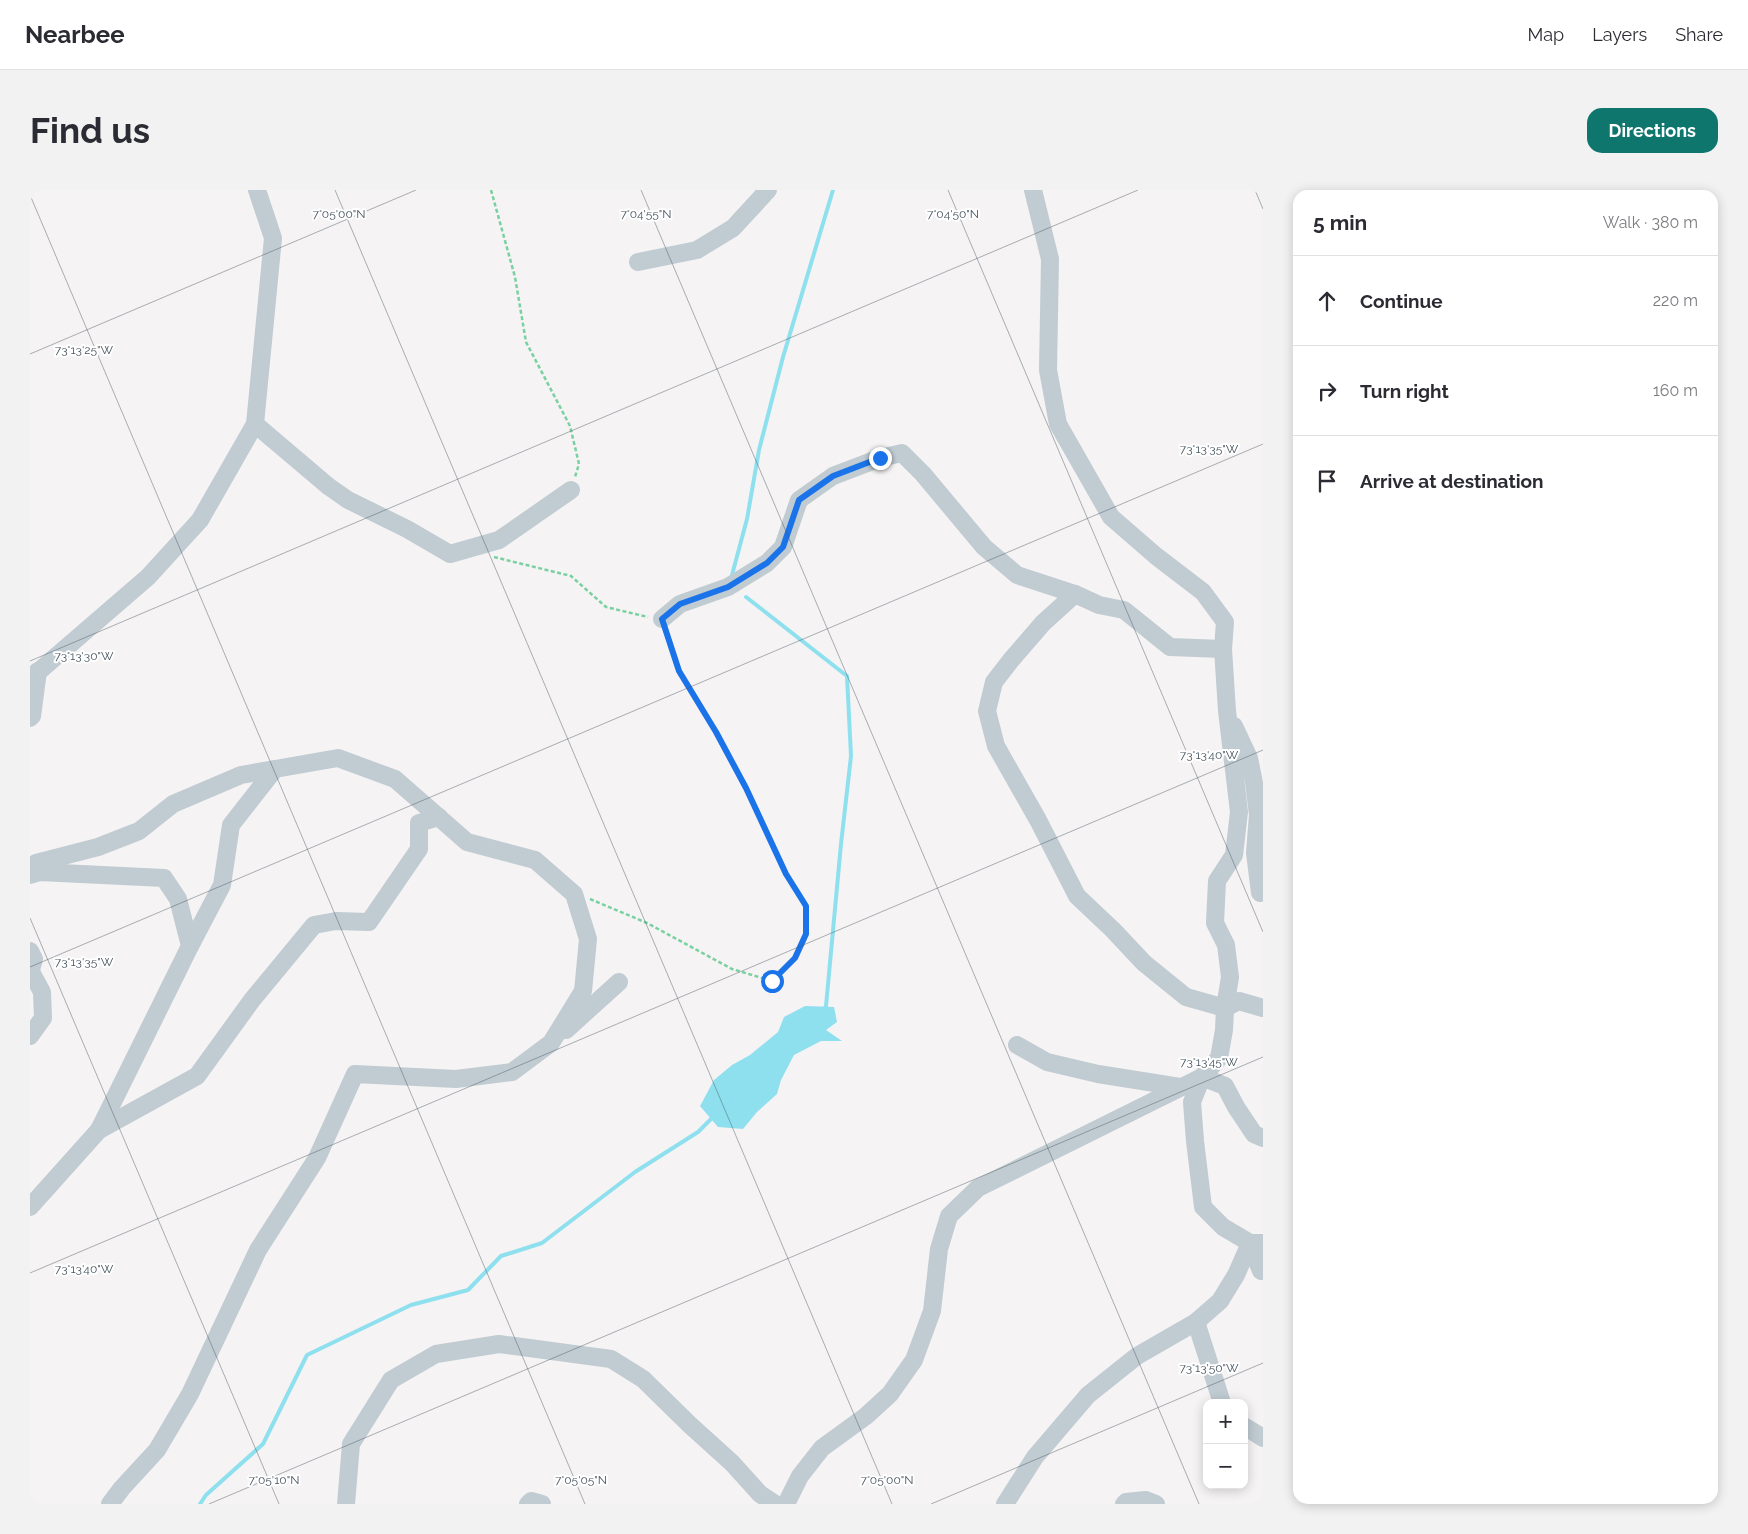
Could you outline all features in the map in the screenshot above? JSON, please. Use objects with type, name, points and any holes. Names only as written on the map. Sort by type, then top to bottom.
[{"type":"street","points":[[30,718],[32,716],[34,675],[148,577],[200,520],[256,424],[273,238],[257,190]]},
{"type":"street","points":[[638,262],[697,250],[733,228],[768,190]]},
{"type":"street","points":[[1033,190],[1050,259],[1048,370],[1058,424],[1111,517],[1156,556],[1203,592],[1225,622],[1223,649],[1227,711],[1239,812],[1234,855],[1217,880],[1215,923],[1226,944],[1230,977],[1224,1030],[1218,1058],[1202,1077],[1192,1102],[1203,1207],[1223,1227],[1256,1243]]},
{"type":"street","points":[[256,424],[328,486],[348,500],[407,528],[450,554],[499,540],[570,490]]},
{"type":"street","points":[[662,619],[680,604],[728,587],[767,563],[783,547],[799,500],[833,476],[880,458],[902,454],[924,474],[984,546],[1017,575],[1075,594],[1099,605],[1124,610],[1170,647],[1223,649]]},
{"type":"street","points":[[1075,594],[1043,623],[994,682],[986,711],[996,746],[1038,820],[1077,896],[1144,963],[1186,997],[1225,1008],[1239,1001],[1263,1008]]},
{"type":"street","points":[[1227,711],[1249,758],[1254,783],[1258,815],[1255,853],[1260,893]]},
{"type":"street","points":[[30,868],[36,863],[98,847],[139,832],[173,804],[241,775],[338,758],[396,779],[467,842],[535,860],[574,894],[588,939],[583,991],[551,1043]]},
{"type":"street","points":[[30,1207],[99,1130],[222,885],[230,825],[275,769]]},
{"type":"street","points":[[99,1130],[197,1076],[252,1000],[314,925],[336,921],[368,922],[419,849],[419,823],[439,817]]},
{"type":"street","points":[[30,875],[40,872],[164,878],[178,899],[190,946]]},
{"type":"street","points":[[30,951],[34,959],[30,970],[42,992],[43,1018],[30,1036]]},
{"type":"street","points":[[110,1504],[157,1450],[190,1394],[258,1250],[318,1158],[355,1074],[456,1079],[512,1072],[551,1043],[619,982]]},
{"type":"street","points":[[1017,1045],[1047,1062],[1098,1074],[1180,1087]]},
{"type":"street","points":[[786,1504],[800,1476],[822,1448],[866,1416],[890,1394],[914,1360],[932,1311],[940,1248],[949,1216],[978,1188],[1202,1077],[1225,1086],[1254,1134],[1263,1138]]},
{"type":"street","points":[[1256,1243],[1260,1271]]},
{"type":"street","points":[[1005,1504],[1035,1457],[1088,1395],[1137,1356],[1196,1322],[1220,1301],[1256,1243]]},
{"type":"street","points":[[1196,1322],[1221,1399]]},
{"type":"street","points":[[346,1504],[351,1444],[391,1380],[436,1354],[499,1344],[612,1359],[643,1379],[732,1463],[760,1494],[775,1504]]},
{"type":"street","points":[[1248,1429],[1263,1438]]},
{"type":"street","points":[[1124,1504],[1126,1502],[1146,1500],[1156,1504]]},
{"type":"street","points":[[528,1504],[531,1501],[542,1504]]},
{"type":"path","points":[[491,190],[515,276],[526,342],[570,426],[579,464],[570,490]]},
{"type":"path","points":[[490,556],[571,576],[606,608],[662,619],[679,671],[716,732],[746,788],[786,874],[806,906],[806,934],[795,958],[772,981],[732,970],[647,923],[570,891]]},
{"type":"water","points":[[805,1006],[834,1007],[837,1022],[826,1030],[842,1041],[821,1041],[794,1055],[781,1080],[777,1094],[757,1112],[743,1129],[718,1127],[700,1106],[714,1080],[732,1065],[750,1055],[778,1032],[784,1017]]},
{"type":"waterway","points":[[732,575],[747,519],[759,450],[783,357],[833,190]]},
{"type":"waterway","points":[[746,597],[847,676],[851,756],[826,1006],[824,1009]]},
{"type":"waterway","points":[[200,1504],[206,1495],[263,1444],[307,1355],[411,1305],[468,1290],[501,1256],[542,1243],[635,1172],[698,1132],[713,1117]]},
{"type":"route","points":[[772,981],[795,958],[806,934],[806,906],[786,874],[746,788],[716,732],[679,671],[662,619],[680,604],[728,587],[767,563],[783,547],[799,500],[833,476],[880,458]]}]
